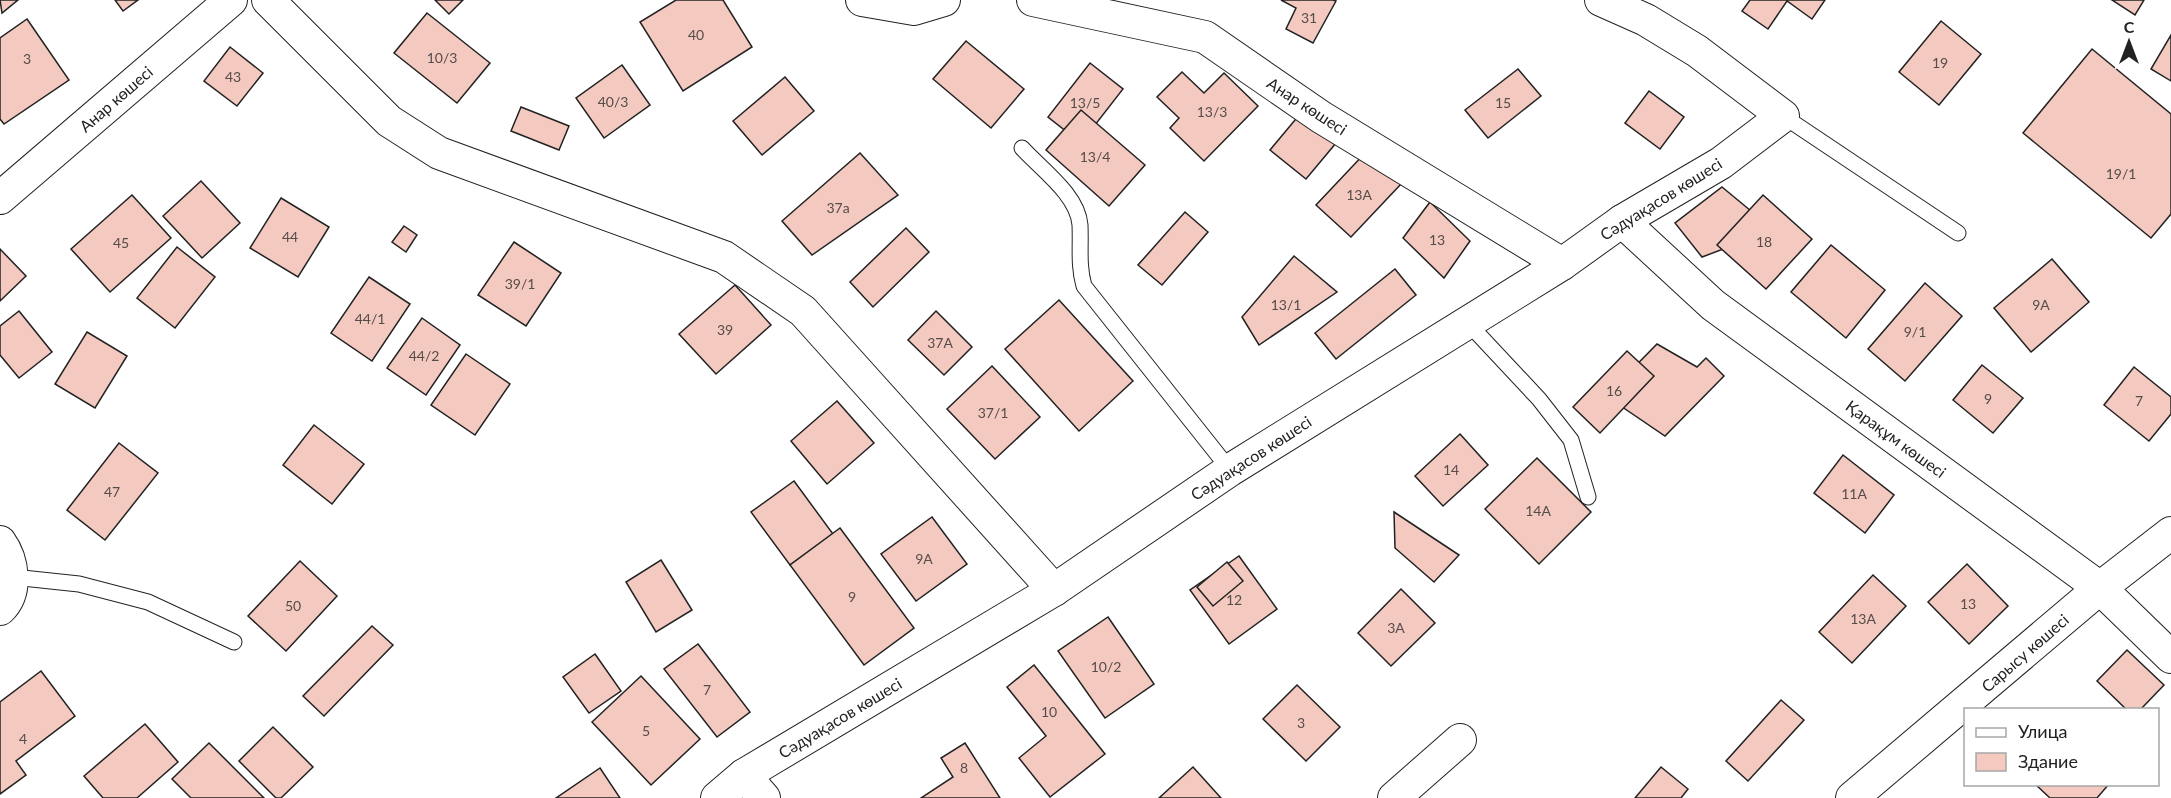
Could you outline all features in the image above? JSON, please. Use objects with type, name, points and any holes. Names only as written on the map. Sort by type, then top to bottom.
[{"type":"street","name":"Анар көшесі","points":[[0,198],[231,0]]},
{"type":"street","points":[[268,0],[390,121],[439,153],[724,257],[803,311],[1054,590]]},
{"type":"street","points":[[862,0],[914,9],[944,0]]},
{"type":"street","name":"Анар көшесі","points":[[1033,0],[1205,37],[1321,117],[1562,264]]},
{"type":"street","points":[[1600,0],[1646,20],[1697,51],[1783,116]]},
{"type":"street","name":"Сәдуақасов көшесі","points":[[717,798],[744,775],[1054,590],[1230,470],[1466,321],[1562,264],[1622,221],[1721,163],[1783,116]]},
{"type":"street","name":"Қарақұм көшесі","points":[[1622,221],[1713,305],[2100,588],[2171,657]]},
{"type":"street","name":"Сарысу көшесі","points":[[1852,798],[2100,588],[2171,533]]},
{"type":"street","points":[[0,542],[6,550],[13,577],[6,603],[0,609]]},
{"type":"street","points":[[1394,798],[1460,740]]},
{"type":"street","points":[[744,775],[764,798]]},
{"type":"lane","points":[[1783,116],[1958,233]]},
{"type":"lane","points":[[1022,148],[1071,201],[1080,223],[1079,268],[1084,286],[1230,470]]},
{"type":"lane","points":[[1466,321],[1539,399],[1571,440],[1588,497]]},
{"type":"lane","points":[[13,577],[79,584],[148,602],[234,642]]},
{"type":"building","points":[[0,0],[18,0],[2,13]]},
{"type":"building","points":[[115,0],[138,0],[123,11]]},
{"type":"building","points":[[435,0],[463,0],[449,14]]},
{"type":"building","points":[[676,0],[723,0],[752,47],[683,91],[640,22]]},
{"type":"building","points":[[1281,0],[1336,1],[1313,43],[1286,29],[1296,8]]},
{"type":"building","points":[[1750,0],[1825,0],[1812,19],[1787,1],[1768,29],[1742,11]]},
{"type":"building","points":[[2112,0],[2144,0],[2135,15]]},
{"type":"building","points":[[427,13],[490,63],[457,103],[394,53]]},
{"type":"building","points":[[27,19],[69,80],[4,124],[0,119],[0,38]]},
{"type":"building","points":[[1941,21],[1981,54],[1939,105],[1899,72]]},
{"type":"building","points":[[2171,35],[2171,81],[2151,69]]},
{"type":"building","points":[[966,41],[1024,89],[991,128],[933,79]]},
{"type":"building","points":[[230,47],[263,73],[237,106],[204,81]]},
{"type":"building","points":[[2092,49],[2171,114],[2171,214],[2151,238],[2023,133]]},
{"type":"building","points":[[1090,63],[1123,89],[1081,143],[1048,117]]},
{"type":"building","points":[[622,65],[650,105],[604,138],[576,98]]},
{"type":"building","points":[[1518,69],[1541,96],[1488,138],[1465,110]]},
{"type":"building","points":[[1182,72],[1204,93],[1224,73],[1258,106],[1204,161],[1170,128],[1179,118],[1157,97]]},
{"type":"building","points":[[785,77],[814,111],[762,155],[733,121]]},
{"type":"building","points":[[1649,91],[1684,117],[1660,149],[1625,123]]},
{"type":"building","points":[[521,107],[569,126],[559,150],[511,131]]},
{"type":"building","points":[[1081,110],[1145,165],[1109,206],[1046,150]]},
{"type":"building","points":[[1300,114],[1336,143],[1306,179],[1270,150]]},
{"type":"building","points":[[1366,152],[1401,184],[1351,237],[1316,205]]},
{"type":"building","points":[[860,153],[898,195],[812,255],[782,221]]},
{"type":"building","points":[[201,181],[240,223],[202,258],[163,216]]},
{"type":"building","points":[[1722,187],[1774,230],[1702,257],[1675,223]]},
{"type":"building","points":[[132,195],[171,238],[110,292],[71,249]]},
{"type":"building","points":[[1763,195],[1812,239],[1766,289],[1717,245]]},
{"type":"building","points":[[281,198],[329,227],[298,277],[250,248]]},
{"type":"building","points":[[1430,202],[1470,241],[1444,278],[1403,238]]},
{"type":"building","points":[[1185,212],[1208,232],[1162,285],[1138,265]]},
{"type":"building","points":[[404,226],[417,235],[406,252],[392,242]]},
{"type":"building","points":[[906,228],[929,252],[873,307],[850,282]]},
{"type":"building","points":[[514,242],[561,273],[526,326],[478,295]]},
{"type":"building","points":[[1831,245],[1885,290],[1846,338],[1791,292]]},
{"type":"building","points":[[177,247],[215,277],[175,328],[137,298]]},
{"type":"building","points":[[0,249],[26,276],[0,301]]},
{"type":"building","points":[[1294,256],[1337,292],[1259,345],[1242,317]]},
{"type":"building","points":[[2052,259],[2089,302],[2031,352],[1994,308]]},
{"type":"building","points":[[1395,269],[1416,295],[1336,359],[1315,333]]},
{"type":"building","points":[[369,277],[410,304],[372,361],[331,333]]},
{"type":"building","points":[[1925,283],[1962,316],[1905,381],[1868,349]]},
{"type":"building","points":[[735,285],[771,325],[716,374],[679,334]]},
{"type":"building","points":[[1059,300],[1133,381],[1079,431],[1005,349]]},
{"type":"building","points":[[19,311],[52,352],[19,378],[0,355],[0,326]]},
{"type":"building","points":[[936,311],[972,347],[944,375],[908,340]]},
{"type":"building","points":[[422,318],[460,345],[426,395],[387,368]]},
{"type":"building","points":[[87,332],[127,356],[95,408],[55,384]]},
{"type":"building","points":[[1657,344],[1697,367],[1706,358],[1724,376],[1665,436],[1606,396]]},
{"type":"building","points":[[1627,351],[1654,376],[1600,433],[1573,407]]},
{"type":"building","points":[[466,354],[510,384],[475,435],[431,405]]},
{"type":"building","points":[[1982,365],[2023,398],[1993,433],[1953,400]]},
{"type":"building","points":[[992,366],[1040,417],[995,459],[947,409]]},
{"type":"building","points":[[2134,367],[2171,397],[2171,414],[2149,441],[2104,405]]},
{"type":"building","points":[[837,401],[874,443],[827,484],[791,441]]},
{"type":"building","points":[[314,425],[364,464],[332,504],[283,465]]},
{"type":"building","points":[[1460,434],[1488,465],[1443,506],[1415,476]]},
{"type":"building","points":[[119,443],[158,473],[105,540],[67,510]]},
{"type":"building","points":[[1843,455],[1894,495],[1865,533],[1814,493]]},
{"type":"building","points":[[1537,458],[1591,512],[1539,564],[1485,509]]},
{"type":"building","points":[[794,481],[833,534],[790,565],[751,512]]},
{"type":"building","points":[[1394,512],[1459,555],[1434,582],[1395,548]]},
{"type":"building","points":[[932,517],[967,564],[916,601],[881,554]]},
{"type":"building","points":[[840,528],[914,628],[864,665],[790,565]]},
{"type":"building","points":[[1239,556],[1277,609],[1229,644],[1190,590]]},
{"type":"building","points":[[661,560],[692,610],[656,632],[626,582]]},
{"type":"building","points":[[300,561],[337,596],[286,651],[248,616]]},
{"type":"building","points":[[1227,562],[1243,581],[1213,606],[1197,587]]},
{"type":"building","points":[[1967,564],[2008,606],[1969,644],[1928,602]]},
{"type":"building","points":[[1873,575],[1906,606],[1852,663],[1819,632]]},
{"type":"building","points":[[1401,589],[1435,623],[1391,666],[1358,633]]},
{"type":"building","points":[[1108,617],[1154,684],[1105,718],[1058,651]]},
{"type":"building","points":[[372,626],[393,645],[324,716],[303,696]]},
{"type":"building","points":[[698,644],[750,712],[717,737],[664,669]]},
{"type":"building","points":[[2127,650],[2164,685],[2142,708],[2125,708],[2097,681]]},
{"type":"building","points":[[595,654],[621,691],[589,713],[563,677]]},
{"type":"building","points":[[1034,665],[1105,754],[1050,797],[1019,758],[1046,736],[1007,687]]},
{"type":"building","points":[[41,671],[75,716],[16,761],[26,775],[0,794],[0,702]]},
{"type":"building","points":[[641,676],[700,739],[651,785],[592,722]]},
{"type":"building","points":[[1297,685],[1340,727],[1306,761],[1263,719]]},
{"type":"building","points":[[1781,700],[1804,720],[1748,781],[1726,761]]},
{"type":"building","points":[[145,724],[178,762],[137,798],[103,798],[84,776]]},
{"type":"building","points":[[273,727],[313,767],[281,798],[276,798],[239,761]]},
{"type":"building","points":[[209,743],[264,798],[191,798],[172,779]]},
{"type":"building","points":[[965,743],[1000,798],[921,798],[953,777],[941,758]]},
{"type":"building","points":[[1193,767],[1221,798],[1159,798]]},
{"type":"building","points":[[1661,767],[1688,789],[1681,798],[1635,798]]},
{"type":"building","points":[[600,768],[620,798],[556,798]]},
{"type":"building","points":[[2037,786],[2107,786],[2097,798],[2050,798]]}]
